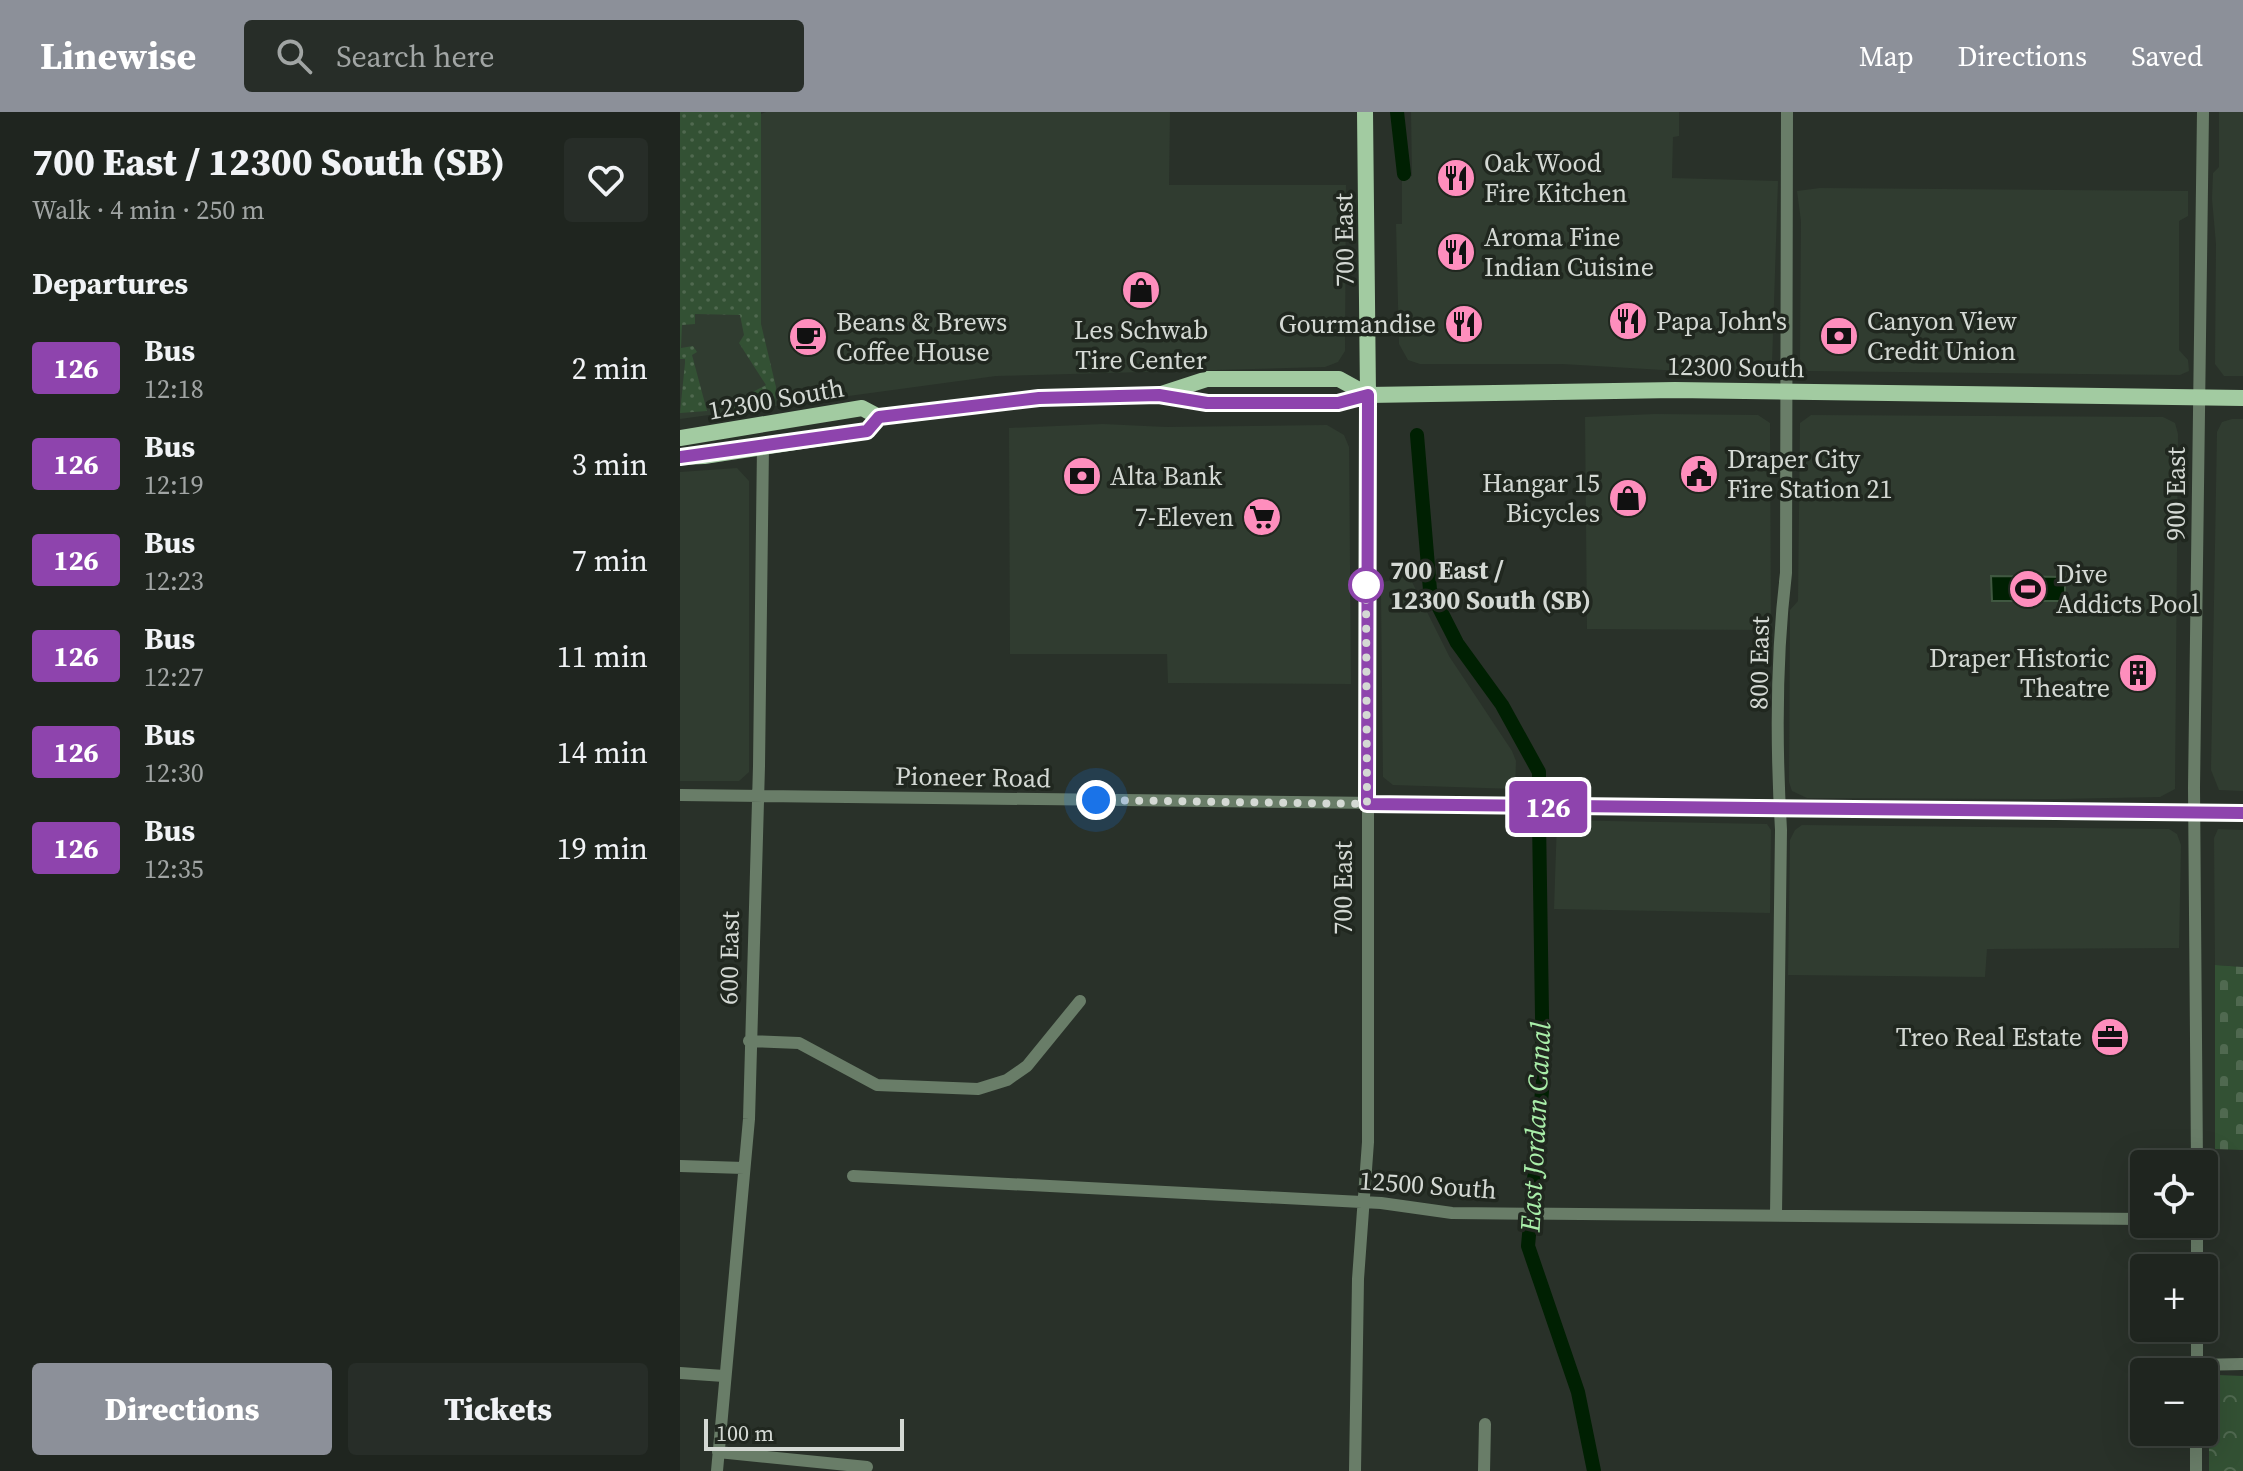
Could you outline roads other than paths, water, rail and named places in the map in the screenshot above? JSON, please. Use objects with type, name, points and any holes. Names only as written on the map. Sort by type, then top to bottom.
[{"type":"main road","name":"700 East","points":[[1365,112],[1368,395]]},
{"type":"main road","name":"12300 South","points":[[1159,395],[1207,379],[1339,379],[1368,395]]},
{"type":"main road","name":"12300 South","points":[[680,438],[862,408],[879,417],[1039,398],[1159,395],[1207,403],[1338,403],[1368,395],[1595,389],[2243,398]]},
{"type":"main road","name":"12300 South","points":[[680,457],[867,431],[879,417]]},
{"type":"street","name":"800 East","points":[[1776,1215],[1787,391],[1787,112]]},
{"type":"street","name":"900 East","points":[[2197,1150],[2195,813],[2203,112]]},
{"type":"street","name":"700 East","points":[[1355,1471],[1358,1279],[1366,1202],[1368,395]]},
{"type":"street","name":"600 East","points":[[717,1471],[744,1168],[758,796],[763,446]]},
{"type":"street","name":"Pioneer Road","points":[[680,795],[2243,813]]},
{"type":"street","points":[[749,1041],[799,1043],[877,1085],[978,1089],[1007,1080],[1027,1066],[1080,1001]]},
{"type":"street","points":[[680,1166],[744,1168]]},
{"type":"street","name":"12500 South","points":[[853,1176],[1366,1202],[1452,1213],[2130,1219]]},
{"type":"street","points":[[2218,1366],[2243,1364]]},
{"type":"street","points":[[680,1373],[724,1376]]},
{"type":"street","points":[[1484,1471],[1485,1424]]},
{"type":"street","points":[[2196,1446],[2196,1471]]},
{"type":"street","points":[[718,1452],[867,1467]]},
{"type":"waterway","name":"East Jordan Canal","points":[[1397,112],[1404,174]]},
{"type":"waterway","name":"East Jordan Canal","points":[[1417,435],[1430,590],[1457,643],[1502,705],[1539,772],[1539,783]]},
{"type":"waterway","name":"East Jordan Canal","points":[[1539,820],[1543,1080],[1528,1246],[1578,1392],[1594,1471]]},
{"type":"place","name":"Oak Wood Fire Kitchen","points":[[1456,178]]},
{"type":"place","name":"Aroma Fine Indian Cuisine","points":[[1456,252]]},
{"type":"place","name":"Les Schwab Tire Center","points":[[1141,290]]},
{"type":"place","name":"Papa John's","points":[[1628,321]]},
{"type":"place","name":"Gourmandise","points":[[1464,324]]},
{"type":"place","name":"Canyon View Credit Union","points":[[1839,336]]},
{"type":"place","name":"Beans & Brews Coffee House","points":[[808,337]]},
{"type":"place","name":"Draper City Fire Station 21","points":[[1699,474]]},
{"type":"place","name":"Alta Bank","points":[[1082,476]]},
{"type":"place","name":"Hangar 15 Bicycles","points":[[1628,498]]},
{"type":"place","name":"7-Eleven","points":[[1262,517]]},
{"type":"place","name":"700 East / 12300 South (SB)","points":[[1366,585]]},
{"type":"place","name":"Dive Addicts Pool","points":[[2028,589]]},
{"type":"place","name":"Draper Historic Theatre","points":[[2138,673]]},
{"type":"place","name":"Treo Real Estate","points":[[2110,1037]]}]
